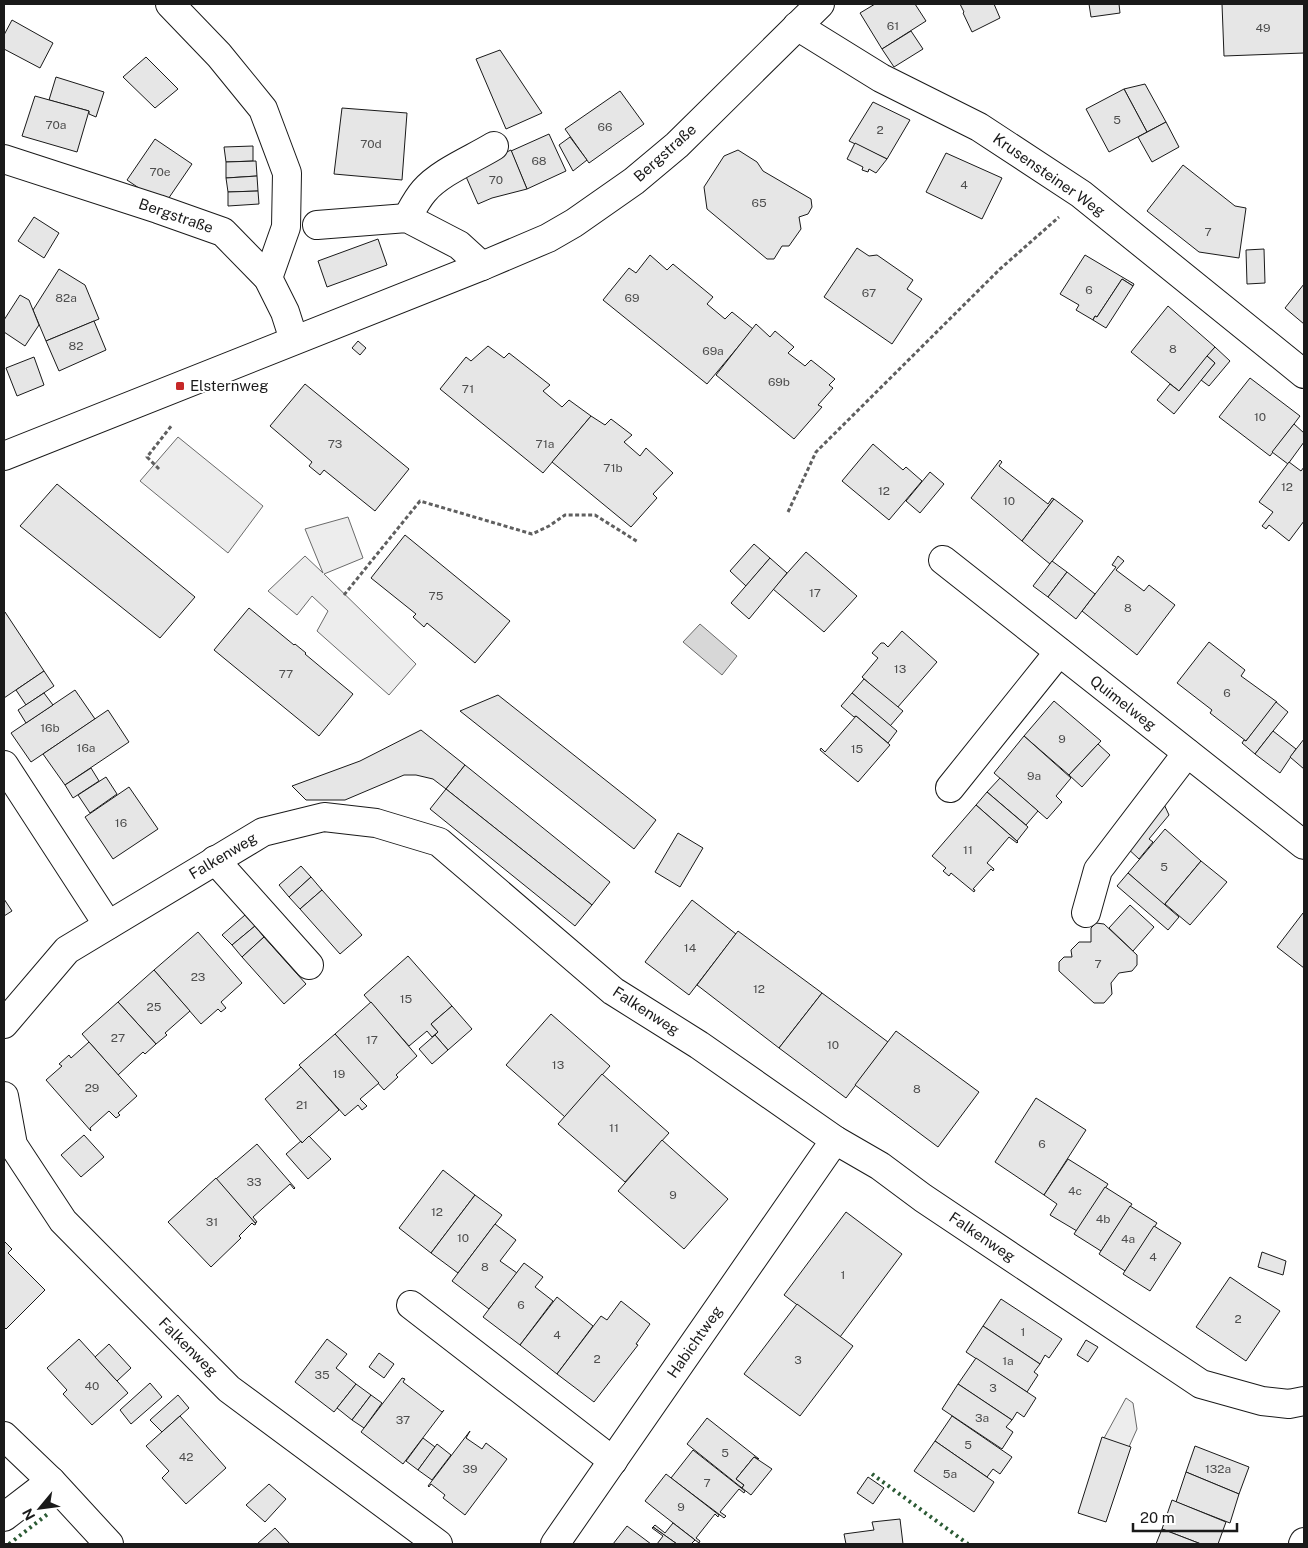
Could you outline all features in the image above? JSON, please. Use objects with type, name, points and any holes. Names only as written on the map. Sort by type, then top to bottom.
[{"type":"street","points":[[170,4],[219,54],[263,109],[287,173],[286,227],[268,278]]},
{"type":"street","name":"Bergstraße","points":[[4,456],[548,238],[574,223],[634,181],[677,145],[820,4]]},
{"type":"street","name":"Krusensteiner Weg","points":[[796,26],[881,78],[979,127],[1081,194],[1304,374]]},
{"type":"street","points":[[407,218],[423,192],[430,185],[494,146]]},
{"type":"street","name":"Bergstraße","points":[[4,159],[223,232],[268,278],[285,312],[294,340]]},
{"type":"street","points":[[317,225],[407,218],[459,245],[482,266]]},
{"type":"street","name":"Quimelweg","points":[[943,560],[1304,845]]},
{"type":"street","points":[[950,788],[1059,652]]},
{"type":"street","points":[[1086,913],[1098,870],[1187,753]]},
{"type":"street","points":[[4,765],[108,925]]},
{"type":"street","name":"Falkenweg","points":[[4,1024],[67,950],[263,832],[324,817],[376,823],[439,842],[613,991],[698,1045],[835,1140],[880,1166],[923,1198],[1201,1384],[1262,1401],[1289,1404],[1304,1401]]},
{"type":"street","points":[[215,860],[309,965]]},
{"type":"street","name":"Falkenweg","points":[[4,1096],[13,1144],[63,1221],[230,1389],[438,1544]]},
{"type":"street","name":"Habichtweg","points":[[555,1544],[835,1140]]},
{"type":"street","points":[[411,1305],[613,1461]]},
{"type":"street","points":[[4,1436],[51,1481],[109,1544]]},
{"type":"street","points":[[4,1517],[51,1481]]},
{"type":"path","points":[[788,512],[816,452],[1000,269],[1060,217],[1081,194]]},
{"type":"path","points":[[159,469],[147,457],[172,425]]},
{"type":"path","points":[[344,595],[420,501],[532,534],[549,526],[565,515],[595,515],[638,542]]},
{"type":"shaded area","points":[[178,437],[263,506],[228,553],[140,481]]},
{"type":"shaded area","points":[[348,517],[363,558],[324,574],[416,664],[389,695],[317,631],[328,611],[312,596],[297,615],[268,591],[305,556],[323,573],[305,529]]},
{"type":"shaded area","points":[[700,624],[737,656],[722,675],[683,642]]},
{"type":"shaded area","points":[[1126,1398],[1133,1403],[1137,1429],[1128,1449],[1103,1440]]},
{"type":"building","points":[[875,4],[915,4],[926,21],[882,49],[860,13]]},
{"type":"building","points":[[960,4],[994,4],[1000,18],[972,32]]},
{"type":"building","points":[[1089,4],[1119,4],[1120,13],[1091,17]]},
{"type":"building","points":[[1222,4],[1304,4],[1304,53],[1224,56]]},
{"type":"building","points":[[12,20],[53,43],[40,68],[4,49],[4,35]]},
{"type":"building","points":[[911,31],[923,49],[894,67],[882,49]]},
{"type":"building","points":[[500,50],[542,113],[506,129],[476,59]]},
{"type":"building","points":[[146,57],[178,89],[155,108],[123,77]]},
{"type":"building","points":[[56,77],[104,92],[96,117],[89,114],[89,111],[49,100]]},
{"type":"building","points":[[1145,84],[1166,122],[1147,132],[1124,89]]},
{"type":"building","points":[[1124,89],[1147,132],[1109,152],[1086,109]]},
{"type":"building","points":[[620,91],[644,124],[589,163],[565,129]]},
{"type":"building","points":[[35,96],[89,111],[77,152],[22,136]]},
{"type":"building","points":[[873,102],[910,120],[887,159],[849,141]]},
{"type":"building","points":[[342,108],[407,113],[402,180],[334,174]]},
{"type":"building","points":[[1166,122],[1179,147],[1152,162],[1138,137]]},
{"type":"building","points":[[549,134],[566,171],[527,189],[511,151]]},
{"type":"building","points":[[570,137],[587,160],[573,171],[559,145]]},
{"type":"building","points":[[155,139],[192,164],[164,205],[127,180]]},
{"type":"building","points":[[855,143],[887,159],[876,173],[869,169],[868,172],[862,170],[863,167],[847,159]]},
{"type":"building","points":[[253,146],[253,161],[226,162],[224,147]]},
{"type":"building","points":[[511,150],[527,189],[492,198],[478,204],[464,172]]},
{"type":"building","points":[[738,150],[757,162],[763,171],[811,199],[812,207],[808,214],[799,217],[801,229],[789,246],[782,246],[774,259],[767,259],[707,209],[704,187],[724,156]]},
{"type":"building","points":[[946,153],[1002,178],[982,219],[926,192]]},
{"type":"building","points":[[256,161],[257,176],[226,178],[226,162]]},
{"type":"building","points":[[1183,165],[1235,206],[1246,208],[1239,258],[1199,252],[1147,211]]},
{"type":"building","points":[[257,176],[258,191],[228,192],[226,178]]},
{"type":"building","points":[[258,191],[259,204],[228,206],[228,192]]},
{"type":"building","points":[[34,217],[59,233],[44,258],[18,241]]},
{"type":"building","points":[[378,239],[387,265],[327,287],[318,261]]},
{"type":"building","points":[[857,248],[869,256],[877,255],[913,280],[907,289],[922,299],[892,344],[824,297]]},
{"type":"building","points":[[1264,249],[1265,283],[1247,284],[1246,250]]},
{"type":"building","points":[[650,255],[667,270],[673,264],[713,297],[707,304],[725,319],[732,312],[753,329],[707,384],[603,300],[629,268],[636,273]]},
{"type":"building","points":[[1085,255],[1134,284],[1133,286],[1122,279],[1097,317],[1095,316],[1093,320],[1076,310],[1079,305],[1060,294]]},
{"type":"building","points":[[59,269],[85,285],[99,319],[46,341],[33,310]]},
{"type":"building","points":[[1122,279],[1133,286],[1106,328],[1093,320],[1095,316],[1097,317]]},
{"type":"building","points":[[1304,284],[1304,324],[1285,308]]},
{"type":"building","points":[[20,295],[29,300],[39,325],[25,346],[4,332],[4,320]]},
{"type":"building","points":[[1168,306],[1215,347],[1179,391],[1131,352]]},
{"type":"building","points":[[94,321],[106,350],[59,371],[46,341]]},
{"type":"building","points":[[756,324],[770,337],[775,331],[794,347],[788,353],[805,366],[811,360],[835,379],[829,385],[833,388],[818,405],[822,407],[794,439],[716,375]]},
{"type":"building","points":[[358,341],[366,348],[360,355],[352,348]]},
{"type":"building","points":[[488,346],[504,358],[509,353],[550,385],[543,391],[562,407],[569,400],[591,416],[543,473],[440,389],[466,357],[471,361]]},
{"type":"building","points":[[1215,347],[1230,361],[1209,386],[1201,380],[1215,363],[1207,356]]},
{"type":"building","points":[[1207,356],[1215,363],[1174,414],[1157,400],[1170,384],[1179,391]]},
{"type":"building","points":[[34,357],[44,385],[17,396],[6,368]]},
{"type":"building","points":[[1250,378],[1300,416],[1270,456],[1219,417]]},
{"type":"building","points":[[305,384],[409,469],[375,511],[324,470],[320,475],[309,466],[312,462],[270,426]]},
{"type":"building","points":[[591,416],[605,425],[611,419],[632,435],[624,442],[640,456],[646,448],[673,473],[653,494],[657,498],[631,527],[552,462]]},
{"type":"building","points":[[1294,424],[1304,433],[1304,442],[1288,464],[1272,452]]},
{"type":"building","points":[[873,444],[903,470],[906,467],[922,481],[889,520],[842,481]]},
{"type":"building","points":[[1000,460],[1002,462],[999,466],[1048,504],[1052,498],[1054,499],[1022,541],[971,498]]},
{"type":"building","points":[[1289,462],[1301,471],[1304,467],[1304,521],[1289,541],[1269,525],[1266,529],[1262,526],[1273,512],[1259,502]]},
{"type":"building","points":[[930,472],[944,484],[920,513],[906,501]]},
{"type":"building","points":[[57,484],[195,597],[160,638],[20,526]]},
{"type":"building","points":[[1054,499],[1083,521],[1050,564],[1022,541]]},
{"type":"building","points":[[405,535],[510,621],[475,663],[427,623],[424,627],[413,617],[416,614],[371,578]]},
{"type":"building","points":[[754,544],[770,558],[746,586],[730,571]]},
{"type":"building","points":[[806,552],[857,596],[824,632],[773,589]]},
{"type":"building","points":[[1118,556],[1124,561],[1116,570],[1144,591],[1149,585],[1175,605],[1137,655],[1082,611],[1116,567],[1112,565]]},
{"type":"building","points":[[770,558],[787,573],[749,619],[731,603]]},
{"type":"building","points":[[1052,561],[1067,572],[1048,597],[1033,586]]},
{"type":"building","points":[[1067,572],[1095,594],[1076,619],[1048,597]]},
{"type":"building","points":[[249,608],[306,653],[353,694],[319,736],[214,650]]},
{"type":"building","points":[[4,613],[44,671],[4,698]]},
{"type":"building","points":[[902,631],[937,662],[897,708],[862,677],[878,658],[872,653],[881,643],[888,647]]},
{"type":"building","points":[[1209,642],[1245,670],[1241,676],[1277,702],[1246,741],[1210,713],[1212,710],[1177,683]]},
{"type":"building","points":[[44,671],[54,686],[26,705],[16,690]]},
{"type":"building","points":[[864,679],[903,711],[890,726],[852,693]]},
{"type":"building","points":[[75,690],[95,719],[31,762],[11,733]]},
{"type":"building","points":[[44,693],[53,705],[26,723],[18,710]]},
{"type":"building","points":[[852,693],[897,731],[888,743],[841,706]]},
{"type":"building","points":[[498,695],[656,820],[634,849],[460,711]]},
{"type":"building","points":[[1054,701],[1101,741],[1069,775],[1024,736]]},
{"type":"building","points":[[1276,702],[1288,712],[1255,754],[1242,743],[1244,740],[1246,741]]},
{"type":"building","points":[[108,710],[129,742],[65,785],[43,754]]},
{"type":"building","points":[[856,716],[890,745],[858,782],[820,750],[821,748],[825,752]]},
{"type":"building","points":[[421,730],[465,765],[446,789],[433,779],[416,775],[404,775],[345,800],[306,800],[292,786],[360,761]]},
{"type":"building","points":[[1273,731],[1296,749],[1280,773],[1255,754]]},
{"type":"building","points":[[1024,736],[1071,778],[1056,796],[1062,802],[1047,819],[994,773]]},
{"type":"building","points":[[1304,739],[1304,769],[1290,757]]},
{"type":"building","points":[[1098,744],[1110,755],[1082,787],[1069,775]]},
{"type":"building","points":[[465,765],[610,882],[592,905],[446,789]]},
{"type":"building","points":[[91,768],[99,781],[73,798],[65,785]]},
{"type":"building","points":[[106,777],[117,794],[90,813],[78,795]]},
{"type":"building","points":[[1000,778],[1038,811],[1026,825],[987,792]]},
{"type":"building","points":[[129,787],[158,829],[113,859],[85,817]]},
{"type":"building","points":[[446,789],[592,905],[575,926],[430,809]]},
{"type":"building","points":[[987,792],[1028,827],[1017,841],[976,805]]},
{"type":"building","points":[[1162,800],[1169,815],[1149,839],[1153,842],[1139,859],[1125,846]]},
{"type":"building","points":[[976,805],[1018,842],[1009,837],[987,863],[994,869],[993,871],[991,869],[973,889],[975,890],[974,892],[951,873],[949,876],[943,871],[946,868],[932,856]]},
{"type":"building","points":[[1165,829],[1201,861],[1164,905],[1128,873]]},
{"type":"building","points":[[678,833],[703,848],[680,887],[655,872]]},
{"type":"building","points":[[1201,861],[1227,882],[1190,925],[1165,904]]},
{"type":"building","points":[[301,866],[311,877],[289,897],[279,885]]},
{"type":"building","points":[[1128,873],[1179,917],[1168,930],[1117,886]]},
{"type":"building","points":[[311,877],[322,890],[300,909],[289,897]]},
{"type":"building","points":[[322,890],[362,935],[340,954],[300,909]]},
{"type":"building","points":[[4,899],[12,911],[4,916]]},
{"type":"building","points":[[692,900],[736,934],[689,995],[645,962]]},
{"type":"building","points":[[1130,905],[1154,927],[1133,951],[1109,928]]},
{"type":"building","points":[[1304,914],[1304,968],[1277,947]]},
{"type":"building","points":[[245,915],[255,926],[232,945],[222,935]]},
{"type":"building","points":[[1096,923],[1104,924],[1137,955],[1137,965],[1132,971],[1119,973],[1111,983],[1112,994],[1104,1003],[1094,1003],[1059,971],[1059,962],[1064,957],[1072,957],[1071,950],[1079,942],[1091,942],[1091,928]]},
{"type":"building","points":[[255,926],[264,937],[242,957],[232,945]]},
{"type":"building","points":[[738,931],[822,993],[779,1048],[697,985]]},
{"type":"building","points":[[198,932],[242,983],[221,1002],[226,1008],[221,1012],[218,1009],[201,1024],[154,970]]},
{"type":"building","points":[[264,937],[306,984],[284,1004],[242,957]]},
{"type":"building","points":[[408,956],[452,1006],[431,1024],[438,1032],[432,1037],[427,1031],[409,1046],[364,995]]},
{"type":"building","points":[[154,970],[190,1011],[165,1033],[167,1035],[156,1044],[118,1002]]},
{"type":"building","points":[[822,993],[888,1042],[846,1098],[779,1048]]},
{"type":"building","points":[[118,1002],[156,1044],[145,1054],[143,1052],[118,1075],[82,1034]]},
{"type":"building","points":[[371,1002],[417,1056],[396,1075],[398,1077],[384,1090],[335,1034]]},
{"type":"building","points":[[452,1006],[472,1029],[448,1050],[435,1035],[438,1032],[431,1024]]},
{"type":"building","points":[[551,1014],[610,1066],[565,1117],[506,1065]]},
{"type":"building","points":[[896,1031],[979,1092],[938,1147],[855,1085]]},
{"type":"building","points":[[335,1034],[379,1083],[360,1099],[367,1106],[362,1110],[358,1105],[345,1116],[299,1065]]},
{"type":"building","points":[[435,1035],[448,1050],[432,1064],[419,1049]]},
{"type":"building","points":[[89,1042],[137,1096],[118,1113],[120,1115],[116,1118],[109,1111],[90,1128],[91,1131],[46,1080],[62,1066],[59,1064],[69,1055],[71,1058]]},
{"type":"building","points":[[301,1067],[339,1110],[302,1143],[265,1099]]},
{"type":"building","points":[[602,1074],[669,1133],[625,1182],[558,1124]]},
{"type":"building","points":[[1036,1098],[1086,1130],[1044,1195],[995,1162]]},
{"type":"building","points":[[84,1135],[104,1157],[81,1177],[61,1155]]},
{"type":"building","points":[[309,1136],[331,1159],[308,1179],[286,1154]]},
{"type":"building","points":[[662,1140],[728,1199],[684,1249],[618,1191]]},
{"type":"building","points":[[257,1144],[295,1188],[290,1184],[253,1217],[257,1222],[255,1223],[216,1179]]},
{"type":"building","points":[[1068,1159],[1108,1184],[1077,1231],[1050,1215],[1057,1204],[1044,1195]]},
{"type":"building","points":[[443,1170],[475,1195],[431,1253],[399,1228]]},
{"type":"building","points":[[216,1178],[256,1224],[252,1223],[239,1236],[241,1238],[211,1267],[168,1222]]},
{"type":"building","points":[[1105,1187],[1132,1204],[1101,1251],[1074,1234]]},
{"type":"building","points":[[475,1195],[502,1215],[458,1273],[431,1253]]},
{"type":"building","points":[[1130,1206],[1157,1223],[1125,1271],[1099,1254]]},
{"type":"building","points":[[846,1212],[902,1254],[840,1337],[784,1295]]},
{"type":"building","points":[[495,1224],[516,1240],[500,1261],[517,1273],[489,1309],[452,1281]]},
{"type":"building","points":[[1154,1226],[1181,1243],[1150,1291],[1123,1274]]},
{"type":"building","points":[[4,1241],[12,1249],[8,1253],[45,1290],[6,1329],[4,1327]]},
{"type":"building","points":[[1262,1252],[1286,1261],[1283,1275],[1258,1267]]},
{"type":"building","points":[[524,1263],[543,1277],[535,1287],[553,1301],[520,1345],[483,1317]]},
{"type":"building","points":[[1230,1277],[1280,1311],[1246,1361],[1196,1327]]},
{"type":"building","points":[[557,1297],[593,1326],[557,1374],[520,1345]]},
{"type":"building","points":[[1001,1299],[1062,1339],[1049,1358],[1045,1355],[1040,1364],[983,1326]]},
{"type":"building","points":[[621,1301],[650,1324],[636,1344],[638,1345],[594,1402],[557,1374],[601,1316],[607,1320]]},
{"type":"building","points":[[797,1304],[853,1346],[800,1416],[744,1374]]},
{"type":"building","points":[[983,1326],[1040,1364],[1034,1372],[1038,1375],[1027,1392],[966,1352]]},
{"type":"building","points":[[79,1339],[128,1393],[92,1425],[63,1394],[67,1390],[47,1368]]},
{"type":"building","points":[[327,1339],[347,1354],[336,1368],[356,1384],[334,1412],[295,1382]]},
{"type":"building","points":[[1086,1340],[1098,1347],[1088,1362],[1077,1355]]},
{"type":"building","points":[[109,1344],[131,1368],[117,1381],[95,1357]]},
{"type":"building","points":[[379,1353],[394,1364],[384,1378],[369,1367]]},
{"type":"building","points":[[976,1358],[1036,1398],[1024,1417],[1017,1412],[1012,1420],[958,1384]]},
{"type":"building","points":[[402,1378],[405,1379],[403,1382],[442,1412],[444,1410],[403,1464],[361,1432]]},
{"type":"building","points":[[150,1383],[162,1397],[131,1424],[120,1410]]},
{"type":"building","points":[[356,1384],[371,1395],[352,1420],[337,1408]]},
{"type":"building","points":[[958,1384],[1012,1420],[1006,1427],[1013,1432],[1002,1449],[942,1409]]},
{"type":"building","points":[[178,1395],[189,1408],[162,1432],[150,1420]]},
{"type":"building","points":[[371,1395],[382,1403],[364,1428],[352,1420]]},
{"type":"building","points":[[180,1416],[226,1468],[186,1504],[162,1478],[169,1471],[146,1446]]},
{"type":"building","points":[[952,1416],[1012,1457],[1000,1474],[993,1469],[987,1477],[935,1441]]},
{"type":"building","points":[[707,1418],[759,1459],[754,1457],[736,1479],[744,1485],[742,1488],[687,1444]]},
{"type":"building","points":[[470,1431],[466,1438],[482,1449],[486,1443],[507,1459],[465,1515],[443,1498],[445,1495],[431,1484],[428,1486]]},
{"type":"building","points":[[1102,1437],[1131,1447],[1106,1522],[1078,1513]]},
{"type":"building","points":[[423,1438],[435,1447],[418,1470],[406,1461]]},
{"type":"building","points":[[935,1441],[994,1482],[974,1512],[914,1471]]},
{"type":"building","points":[[437,1444],[451,1455],[432,1480],[418,1470]]},
{"type":"building","points":[[1195,1446],[1249,1467],[1239,1494],[1186,1472]]},
{"type":"building","points":[[693,1450],[745,1491],[744,1493],[739,1489],[720,1512],[726,1516],[724,1518],[671,1478]]},
{"type":"building","points":[[754,1457],[772,1469],[751,1495],[742,1488],[744,1485],[736,1479]]},
{"type":"building","points":[[1186,1472],[1239,1494],[1230,1523],[1176,1502]]},
{"type":"building","points":[[666,1474],[719,1515],[718,1517],[715,1514],[696,1538],[700,1541],[699,1543],[645,1501]]},
{"type":"building","points":[[868,1477],[884,1488],[873,1504],[857,1493]]},
{"type":"building","points":[[269,1484],[286,1499],[265,1522],[246,1505]]},
{"type":"building","points":[[1172,1500],[1226,1522],[1218,1544],[1201,1544],[1162,1529]]},
{"type":"building","points":[[900,1519],[903,1544],[846,1544],[844,1534],[874,1530],[872,1522]]},
{"type":"building","points":[[673,1523],[695,1540],[691,1544],[677,1544],[653,1527],[655,1525],[665,1533]]},
{"type":"building","points":[[627,1526],[651,1544],[613,1544]]},
{"type":"building","points":[[653,1527],[677,1544],[657,1544],[663,1536]]},
{"type":"building","points":[[275,1528],[290,1544],[257,1544]]},
{"type":"building","points":[[1162,1529],[1201,1544],[1156,1544]]},
{"type":"hedge","points":[[872,1474],[968,1544]]},
{"type":"hedge","points":[[9,1544],[49,1513]]},
{"type":"place","name":"Elsternweg","points":[[180,386]]}]
